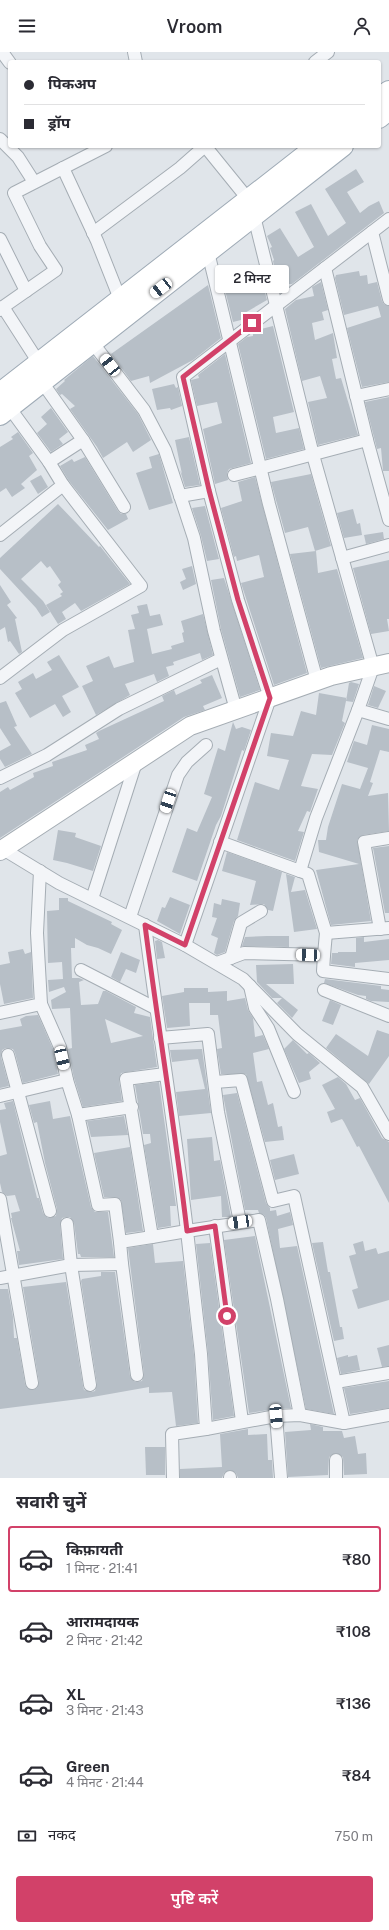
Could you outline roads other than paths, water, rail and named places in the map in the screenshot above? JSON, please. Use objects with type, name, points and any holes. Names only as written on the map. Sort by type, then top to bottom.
[{"type":"main road","points":[[381,116],[389,110]]},
{"type":"main road","points":[[3,405],[42,382],[208,252],[251,208],[316,148]]},
{"type":"main road","points":[[3,405],[38,362],[120,299],[340,148]]},
{"type":"street","points":[[2,52],[8,60]]},
{"type":"street","points":[[318,60],[328,52]]},
{"type":"street","points":[[0,139],[8,147]]},
{"type":"street","points":[[9,148],[18,157],[34,182]]},
{"type":"street","points":[[38,362],[2,308],[56,270],[40,246],[14,193],[102,148]]},
{"type":"street","points":[[93,233],[180,168],[203,148]]},
{"type":"street","points":[[206,148],[251,208],[313,455],[342,558],[381,665],[358,710],[316,818],[300,871]]},
{"type":"street","points":[[63,168],[93,233],[120,299]]},
{"type":"street","points":[[185,945],[270,698],[238,600],[209,490],[183,377],[389,219]]},
{"type":"street","points":[[372,232],[389,299]]},
{"type":"street","points":[[0,240],[26,291]]},
{"type":"street","points":[[208,252],[228,342],[317,681]]},
{"type":"street","points":[[325,268],[367,440],[385,494],[389,520]]},
{"type":"street","points":[[92,342],[144,410],[165,450],[194,538],[214,630],[236,710]]},
{"type":"street","points":[[42,382],[83,440],[124,507]]},
{"type":"street","points":[[356,396],[389,389]]},
{"type":"street","points":[[0,678],[63,630],[141,586],[63,486],[49,462],[3,405]]},
{"type":"street","points":[[49,462],[83,440]]},
{"type":"street","points":[[234,475],[367,440]]},
{"type":"street","points":[[0,535],[63,486]]},
{"type":"street","points":[[180,496],[209,490]]},
{"type":"street","points":[[342,558],[389,544]]},
{"type":"street","points":[[0,778],[47,755],[119,709],[222,659]]},
{"type":"street","points":[[381,665],[317,681],[190,726],[2,850],[92,899],[185,945],[243,979],[297,1034],[362,1087],[389,1134]]},
{"type":"street","points":[[358,710],[389,719]]},
{"type":"street","points":[[130,917],[178,775],[187,762],[206,745]]},
{"type":"street","points":[[92,899],[136,762]]},
{"type":"street","points":[[326,933],[385,928],[364,842],[389,838]]},
{"type":"street","points":[[220,842],[308,874],[326,933],[323,971],[389,979]]},
{"type":"street","points":[[40,871],[37,933],[41,1004],[60,1047],[67,1080],[78,1115],[98,1205],[115,1204],[137,1375]]},
{"type":"street","points":[[231,958],[241,923],[261,911]]},
{"type":"street","points":[[145,925],[155,1008],[178,1153],[201,1354],[206,1428]]},
{"type":"street","points":[[217,963],[244,953],[324,955]]},
{"type":"street","points":[[81,970],[155,1008]]},
{"type":"street","points":[[250,986],[255,1008],[268,1028],[294,1092]]},
{"type":"street","points":[[324,990],[389,1016]]},
{"type":"street","points":[[0,1013],[41,1004]]},
{"type":"street","points":[[160,1038],[208,1034],[218,1112],[240,1222]]},
{"type":"street","points":[[8,1055],[50,1211]]},
{"type":"street","points":[[152,1237],[132,1107],[126,1079],[165,1074]]},
{"type":"street","points":[[0,1096],[19,1093],[67,1080]]},
{"type":"street","points":[[214,1082],[241,1080],[273,1201],[294,1196],[344,1423]]},
{"type":"street","points":[[78,1115],[132,1107]]},
{"type":"street","points":[[0,1198],[32,1383]]},
{"type":"street","points":[[120,1242],[259,1220],[277,1299],[300,1415]]},
{"type":"street","points":[[67,1224],[71,1265],[90,1385]]},
{"type":"street","points":[[215,1226],[242,1421]]},
{"type":"street","points":[[0,1278],[71,1265],[122,1264]]},
{"type":"street","points":[[336,1382],[389,1373]]},
{"type":"street","points":[[173,1478],[172,1434],[276,1416],[300,1415],[344,1423],[389,1415]]},
{"type":"street","points":[[276,1416],[281,1478]]},
{"type":"street","points":[[336,1460],[336,1478]]}]
